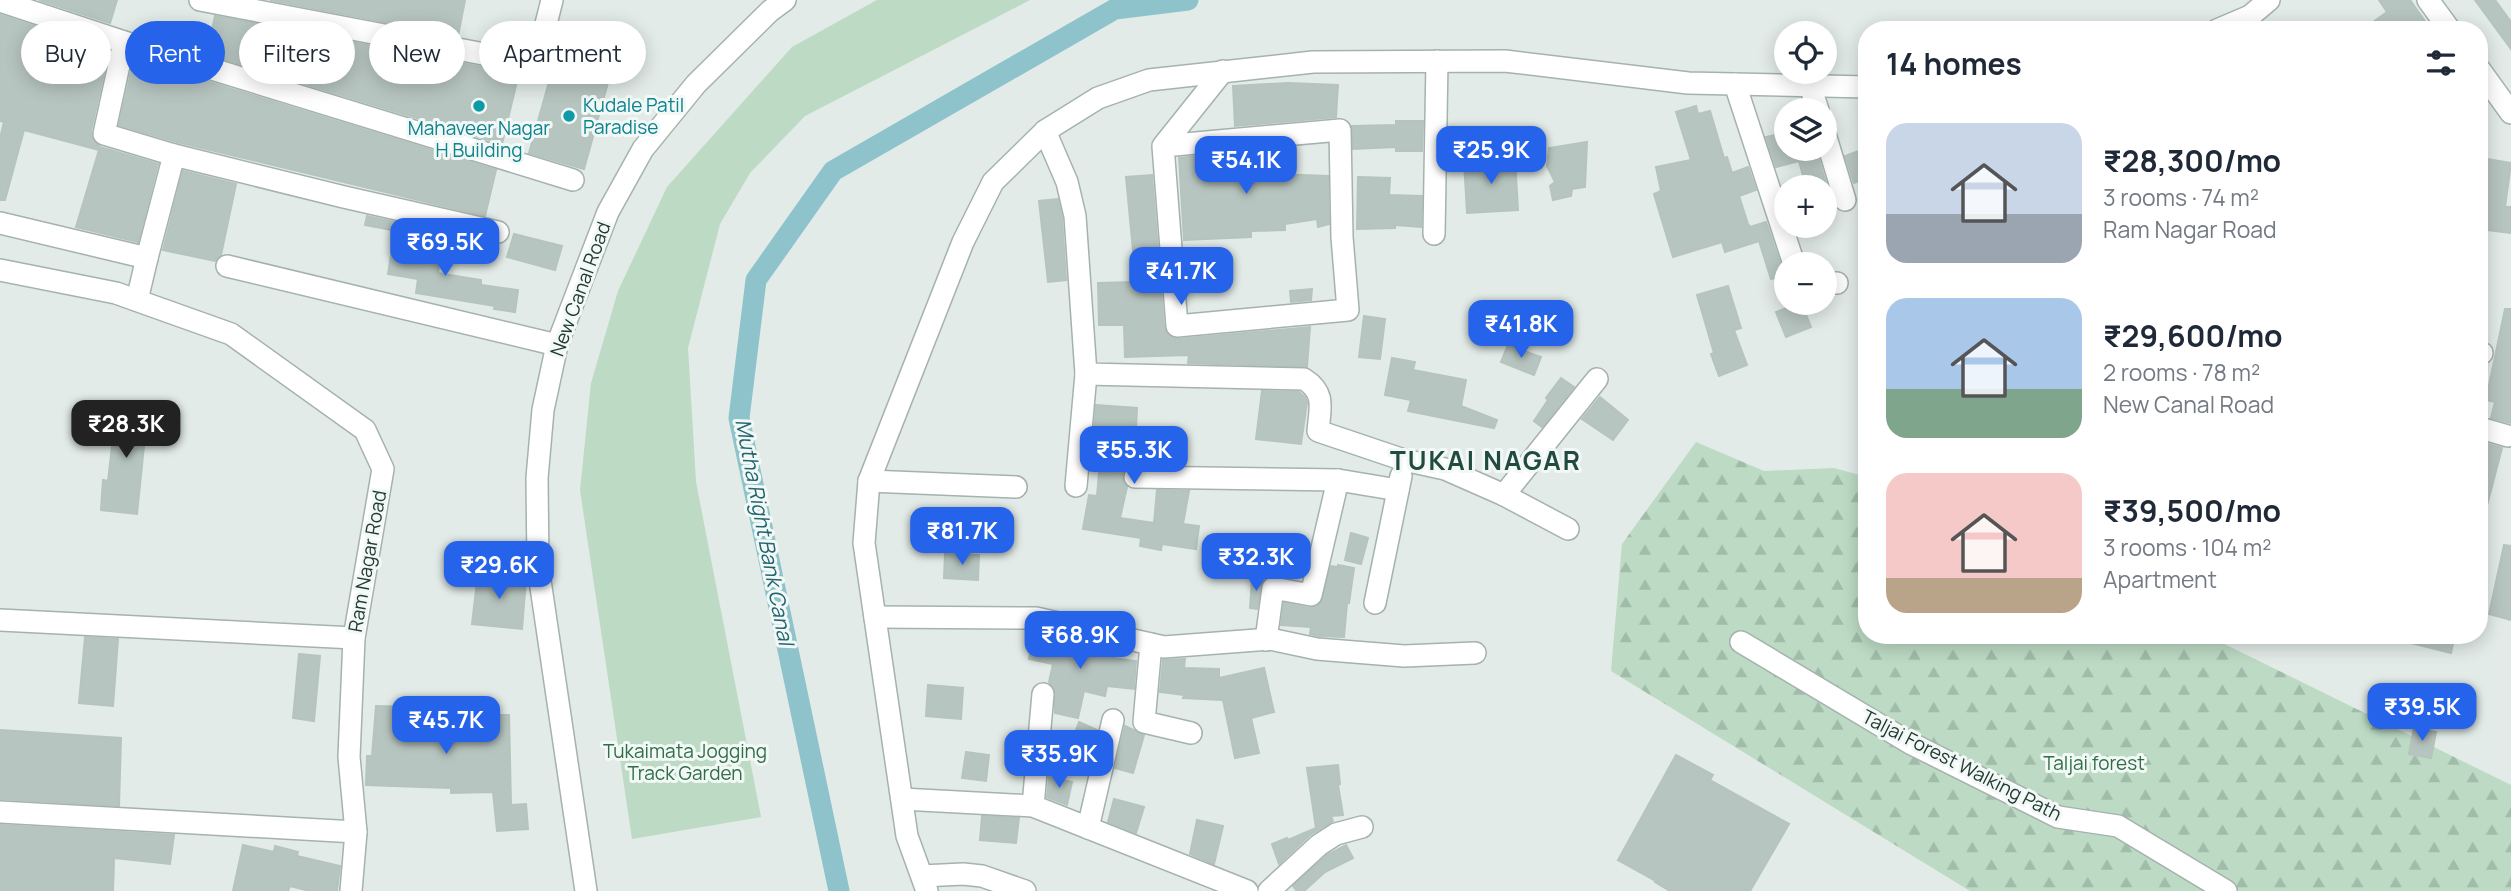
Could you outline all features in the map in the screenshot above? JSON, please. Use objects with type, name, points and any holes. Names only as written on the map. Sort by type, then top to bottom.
[{"type":"street","points":[[200,0],[536,64],[552,0]]},
{"type":"street","name":"New Canal Road","points":[[586,891],[538,567],[537,478],[542,410],[557,345],[581,278],[608,212],[643,149],[696,83],[770,11],[785,0]]},
{"type":"street","points":[[2238,21],[2250,16],[2269,0]]},
{"type":"street","points":[[2428,0],[2443,21]]},
{"type":"street","points":[[0,1],[124,42],[573,180]]},
{"type":"street","points":[[124,42],[104,134],[174,155],[498,232]]},
{"type":"street","points":[[1434,234],[1437,61]]},
{"type":"street","points":[[1025,891],[982,876],[963,874],[924,883],[907,836],[864,543],[869,481],[963,242],[993,182],[1045,131],[1098,97],[1149,80],[1313,62],[1505,61],[1675,82],[1858,87]]},
{"type":"street","points":[[1163,146],[1340,130],[1342,237],[1348,310],[1177,326],[1163,146],[1223,71]]},
{"type":"street","points":[[2488,81],[2511,113]]},
{"type":"street","points":[[1735,84],[1790,252]]},
{"type":"street","points":[[1810,86],[1814,98]]},
{"type":"street","points":[[1045,131],[1067,182],[1075,216],[1086,374],[1076,486]]},
{"type":"street","points":[[137,300],[174,155]]},
{"type":"street","points":[[1833,161],[1845,200]]},
{"type":"street","points":[[0,223],[147,258]]},
{"type":"street","points":[[227,266],[557,345]]},
{"type":"street","name":"Ram Nagar Road","points":[[0,270],[116,293],[231,334],[365,430],[383,469],[354,638],[349,757],[356,832],[351,891]]},
{"type":"street","points":[[1086,374],[1304,379],[1314,385],[1320,397],[1318,431],[1404,460],[1446,469],[1504,495],[1568,529]]},
{"type":"street","points":[[1504,495],[1597,379]]},
{"type":"street","points":[[2488,430],[2508,436]]},
{"type":"street","points":[[1375,603],[1404,460]]},
{"type":"street","points":[[1135,477],[1338,480],[1398,490]]},
{"type":"street","points":[[1266,640],[1273,588],[1311,595],[1338,480]]},
{"type":"street","points":[[869,481],[1016,487]]},
{"type":"street","points":[[875,617],[1036,618],[1164,646],[1266,640],[1317,649],[1404,656],[1475,653]]},
{"type":"street","points":[[0,620],[354,638]]},
{"type":"street","name":"Taljai Forest Walking Path","points":[[1741,642],[1910,743],[2058,817],[2118,826],[2225,891]]},
{"type":"street","points":[[1151,643],[1144,722],[1191,733]]},
{"type":"street","points":[[1033,806],[1043,694]]},
{"type":"street","points":[[1088,828],[1113,720]]},
{"type":"street","points":[[902,799],[1033,806],[1247,891]]},
{"type":"street","points":[[0,812],[356,832]]},
{"type":"street","points":[[1269,891],[1320,845],[1336,834],[1362,827]]},
{"type":"green space","name":"Tukaimata Jogging Track Garden","points":[[877,0],[1030,0],[805,116],[750,173],[720,224],[688,348],[696,482],[761,817],[632,839],[580,490],[591,383],[618,291],[667,187],[792,47]]},
{"type":"green space","name":"Taljai forest","points":[[1696,442],[1764,471],[1834,468],[1858,475],[1858,644],[2224,644],[2511,785],[2511,891],[1970,891],[1611,671],[1622,544]]},
{"type":"building","points":[[39,0],[117,0],[111,21]]},
{"type":"building","points":[[270,0],[465,0],[461,21],[380,21]]},
{"type":"building","points":[[2379,0],[2410,0],[2425,21],[2374,21],[2387,12]]},
{"type":"building","points":[[2475,0],[2495,0],[2511,22],[2511,49]]},
{"type":"building","points":[[0,15],[21,22],[21,84],[102,84],[91,131],[92,138],[100,147],[158,164],[138,242],[76,227],[99,150],[24,130],[5,200],[0,200],[0,138],[4,122],[0,121]]},
{"type":"building","points":[[215,16],[241,21],[239,21],[239,64],[225,59],[225,21],[214,21]]},
{"type":"building","points":[[355,43],[369,45],[369,84],[465,84],[465,64],[479,66],[479,84],[516,84],[502,144],[305,84],[355,84]]},
{"type":"building","points":[[1288,83],[1338,85],[1336,117],[1235,126],[1233,86]]},
{"type":"building","points":[[128,84],[216,84],[496,170],[485,216],[177,142],[119,125]]},
{"type":"building","name":"Kudale Patil Paradise","points":[[548,84],[608,84],[584,169],[529,153]]},
{"type":"building","points":[[1696,106],[1698,114],[1710,111],[1724,158],[1727,157],[1732,173],[1748,167],[1756,190],[1739,196],[1750,227],[1766,222],[1776,252],[1774,252],[1774,278],[1771,279],[1759,241],[1725,252],[1722,242],[1673,257],[1654,194],[1661,191],[1656,167],[1691,160],[1676,112]]},
{"type":"building","points":[[1396,121],[1423,121],[1422,151],[1396,151],[1396,147],[1353,149],[1352,126],[1396,125]]},
{"type":"building","points":[[1774,135],[1774,161],[1766,137]]},
{"type":"building","points":[[1587,142],[1585,187],[1572,189],[1571,196],[1553,200],[1550,186],[1555,182],[1547,166],[1549,148]]},
{"type":"building","points":[[1277,151],[1273,152],[1274,174],[1328,176],[1329,224],[1318,227],[1317,219],[1285,224],[1285,230],[1251,231],[1251,237],[1184,240],[1179,158]]},
{"type":"building","points":[[1858,151],[1858,181],[1854,183],[1845,156]]},
{"type":"building","points":[[1515,158],[1518,210],[1467,213],[1464,161]]},
{"type":"building","points":[[2488,159],[2511,163],[2505,207],[2511,207],[2511,233],[2488,230]]},
{"type":"building","points":[[1774,161],[1799,161],[1776,167]]},
{"type":"building","points":[[1799,161],[1819,161],[1824,175],[1803,175]]},
{"type":"building","points":[[183,171],[236,184],[221,255],[215,261],[163,250]]},
{"type":"building","points":[[1152,175],[1164,327],[1167,334],[1178,339],[1310,327],[1307,367],[1188,363],[1189,355],[1125,357],[1124,325],[1099,325],[1098,283],[1136,282],[1126,177]]},
{"type":"building","points":[[1358,177],[1390,178],[1389,195],[1422,196],[1421,227],[1395,225],[1395,228],[1357,229]]},
{"type":"building","points":[[1058,199],[1062,218],[1066,280],[1048,282],[1039,201]]},
{"type":"building","points":[[367,216],[399,223],[397,231],[365,225]]},
{"type":"building","points":[[514,234],[562,246],[555,270],[507,257]]},
{"type":"building","points":[[393,242],[441,248],[438,273],[481,280],[481,285],[518,290],[515,312],[494,309],[495,306],[416,293],[418,279],[388,274]]},
{"type":"building","points":[[1728,286],[1741,328],[1734,330],[1747,365],[1719,376],[1697,295]]},
{"type":"building","points":[[1312,289],[1311,300],[1291,302],[1290,291]]},
{"type":"building","points":[[2505,309],[2511,309],[2511,423],[2491,418],[2495,402],[2488,400]]},
{"type":"building","points":[[1777,315],[1806,315],[1811,327],[1786,337]]},
{"type":"building","points":[[1364,316],[1385,319],[1380,359],[1359,357]]},
{"type":"building","points":[[1508,345],[1541,357],[1534,375],[1501,362]]},
{"type":"building","points":[[1392,358],[1415,362],[1413,370],[1466,380],[1461,406],[1497,420],[1494,428],[1408,411],[1411,400],[1385,395]]},
{"type":"building","points":[[1561,378],[1574,387],[1542,427],[1534,421]]},
{"type":"building","points":[[1262,391],[1299,392],[1305,397],[1307,402],[1301,444],[1256,439]]},
{"type":"building","points":[[1600,397],[1628,420],[1613,440],[1582,419]]},
{"type":"building","points":[[117,403],[148,407],[137,514],[101,510],[103,480],[108,481]]},
{"type":"building","points":[[1096,405],[1137,408],[1135,445],[1174,448],[1173,464],[1135,464],[1124,470],[1122,477],[1127,487],[1120,518],[1154,523],[1157,490],[1189,491],[1183,524],[1199,526],[1196,549],[1162,544],[1161,550],[1140,546],[1141,538],[1083,529],[1089,495],[1097,496],[1102,438],[1094,437]]},
{"type":"building","points":[[2488,444],[2502,448],[2488,502]]},
{"type":"building","points":[[1351,533],[1368,538],[1361,564],[1345,560]]},
{"type":"building","points":[[2504,545],[2511,546],[2511,620],[2489,614]]},
{"type":"building","points":[[1252,552],[1269,555],[1264,578],[1248,575]]},
{"type":"building","points":[[945,554],[979,555],[978,580],[944,578]]},
{"type":"building","points":[[1331,566],[1354,568],[1344,637],[1319,636],[1310,634],[1311,627],[1281,625],[1284,603],[1309,608],[1320,604]]},
{"type":"building","points":[[478,573],[526,579],[522,629],[472,624]]},
{"type":"building","points":[[1252,579],[1263,580],[1257,609],[1250,608]]},
{"type":"building","points":[[1035,631],[1085,645],[1084,647],[1114,653],[1113,658],[1136,661],[1134,689],[1107,686],[1105,696],[1084,691],[1078,718],[1055,713],[1055,689],[1049,682],[1053,664],[1029,659]]},
{"type":"building","points":[[85,637],[118,639],[113,706],[79,703]]},
{"type":"building","points":[[2415,644],[2453,644],[2451,653]]},
{"type":"building","points":[[299,654],[320,656],[314,721],[293,718]]},
{"type":"building","points":[[1185,659],[1184,668],[1219,669],[1219,678],[1264,668],[1274,712],[1251,718],[1259,753],[1235,758],[1223,700],[1183,698],[1184,695],[1160,692],[1163,660]]},
{"type":"building","points":[[928,685],[963,688],[961,719],[926,716]]},
{"type":"building","points":[[376,706],[436,706],[436,711],[487,717],[509,715],[511,805],[526,804],[528,829],[497,831],[493,792],[451,793],[451,788],[366,785],[367,756],[372,756]]},
{"type":"building","points":[[1079,722],[1097,730],[1087,773],[1063,766]]},
{"type":"building","points":[[1125,726],[1144,735],[1133,773],[1115,768]]},
{"type":"building","points":[[2414,728],[2436,732],[2431,758],[2409,754]]},
{"type":"building","points":[[0,730],[121,738],[119,806],[0,799]]},
{"type":"building","points":[[966,752],[989,755],[986,781],[962,778]]},
{"type":"building","points":[[1676,755],[1713,775],[1710,780],[1789,824],[1750,891],[1670,891],[1618,860]]},
{"type":"building","points":[[1338,765],[1343,815],[1331,816],[1333,821],[1310,835],[1279,864],[1272,844],[1316,828],[1307,768]]},
{"type":"building","points":[[1049,777],[1072,782],[1067,805],[1047,797]]},
{"type":"building","points":[[1114,799],[1144,807],[1136,833],[1108,822]]},
{"type":"building","points":[[982,816],[1019,818],[1016,843],[980,840]]},
{"type":"building","points":[[1197,820],[1223,826],[1214,864],[1190,854]]},
{"type":"building","points":[[0,825],[174,835],[170,864],[114,858],[113,891],[0,891]]},
{"type":"building","points":[[243,845],[274,852],[275,846],[298,852],[297,856],[340,866],[337,891],[310,891],[290,886],[288,891],[233,891]]},
{"type":"building","points":[[1346,845],[1353,858],[1325,872],[1304,891],[1297,891],[1293,886],[1327,855]]},
{"type":"waterway","name":"Mutha Right Bank Canal","points":[[839,891],[739,418],[756,280],[833,171],[1115,9],[1188,0]]},
{"type":"place","name":"Mahaveer Nagar H Building","points":[[479,106]]},
{"type":"place","name":"Kudale Patil Paradise","points":[[569,116]]},
{"type":"district","name":"TUKAI NAGAR","points":[[1486,461]]}]
